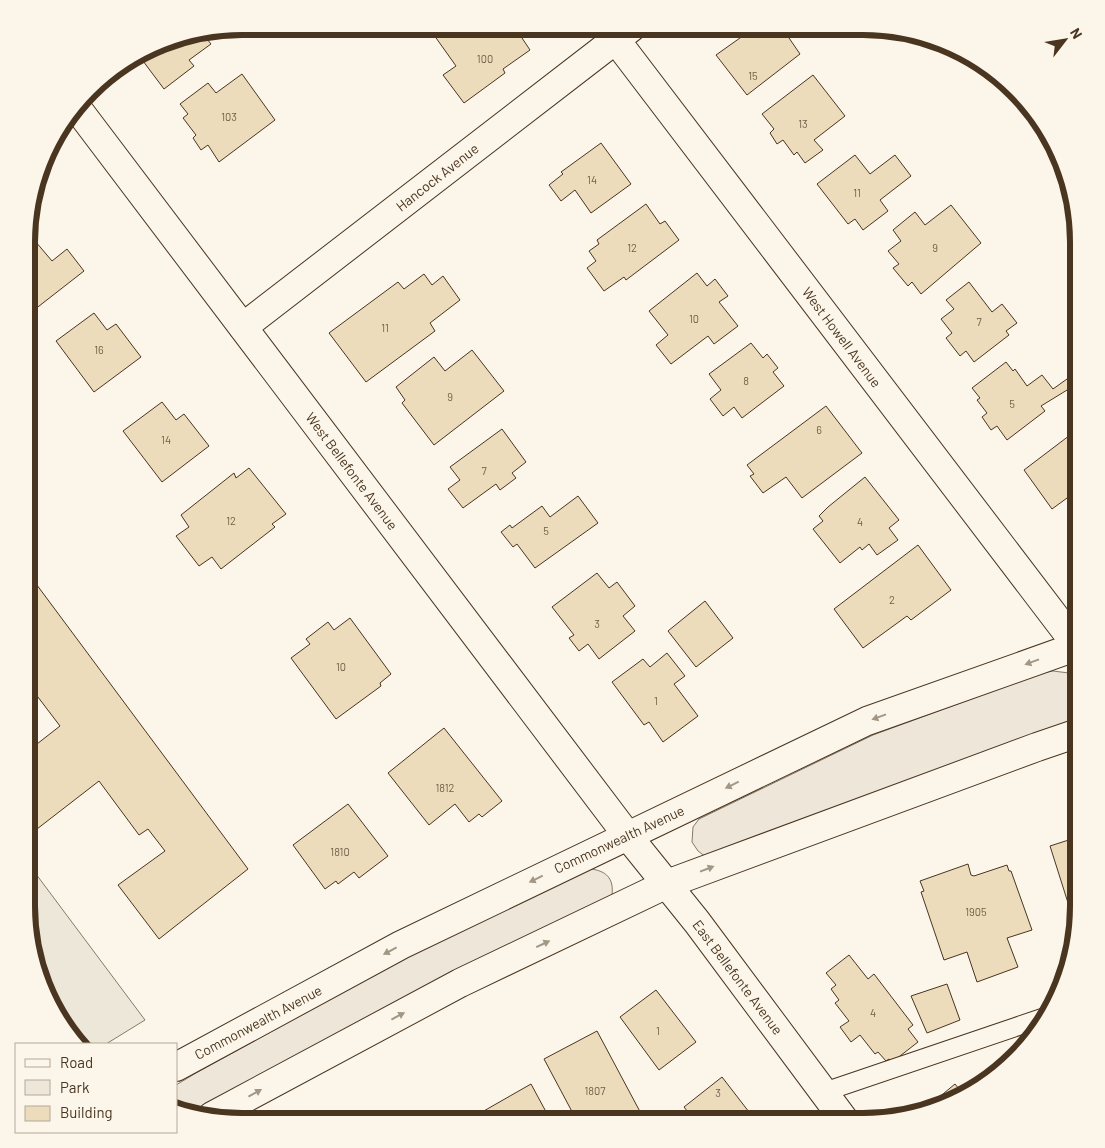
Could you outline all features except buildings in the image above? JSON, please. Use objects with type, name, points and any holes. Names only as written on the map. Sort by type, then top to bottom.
[{"type":"street","name":"Hancock Avenue","points":[[243,327],[614,35]]},
{"type":"street","name":"West Howell Avenue","points":[[620,35],[1070,635]]},
{"type":"street","name":"West Bellefonte Avenue","points":[[81,113],[626,835]]},
{"type":"street","name":"Commonwealth Avenue","points":[[178,1067],[401,945],[626,835],[867,721],[1070,649]]},
{"type":"street","points":[[220,1112],[460,983],[667,884],[1028,750],[1070,737]]},
{"type":"street","name":"East Bellefonte Avenue","points":[[626,835],[667,884],[824,1092],[836,1113]]},
{"type":"lane","points":[[824,1092],[1035,1020]]},
{"type":"green space","points":[[1053,671],[1070,674],[1070,723],[706,857],[698,851],[692,842],[693,827],[699,819],[873,735],[1042,673]]},
{"type":"green space","points":[[591,869],[605,874],[612,884],[612,895],[203,1109],[178,1103],[178,1084],[196,1073],[418,951],[576,874]]},
{"type":"shaded area","points":[[35,873],[145,1020],[108,1043],[87,1043],[78,1032],[56,998],[42,960],[35,920]]}]
